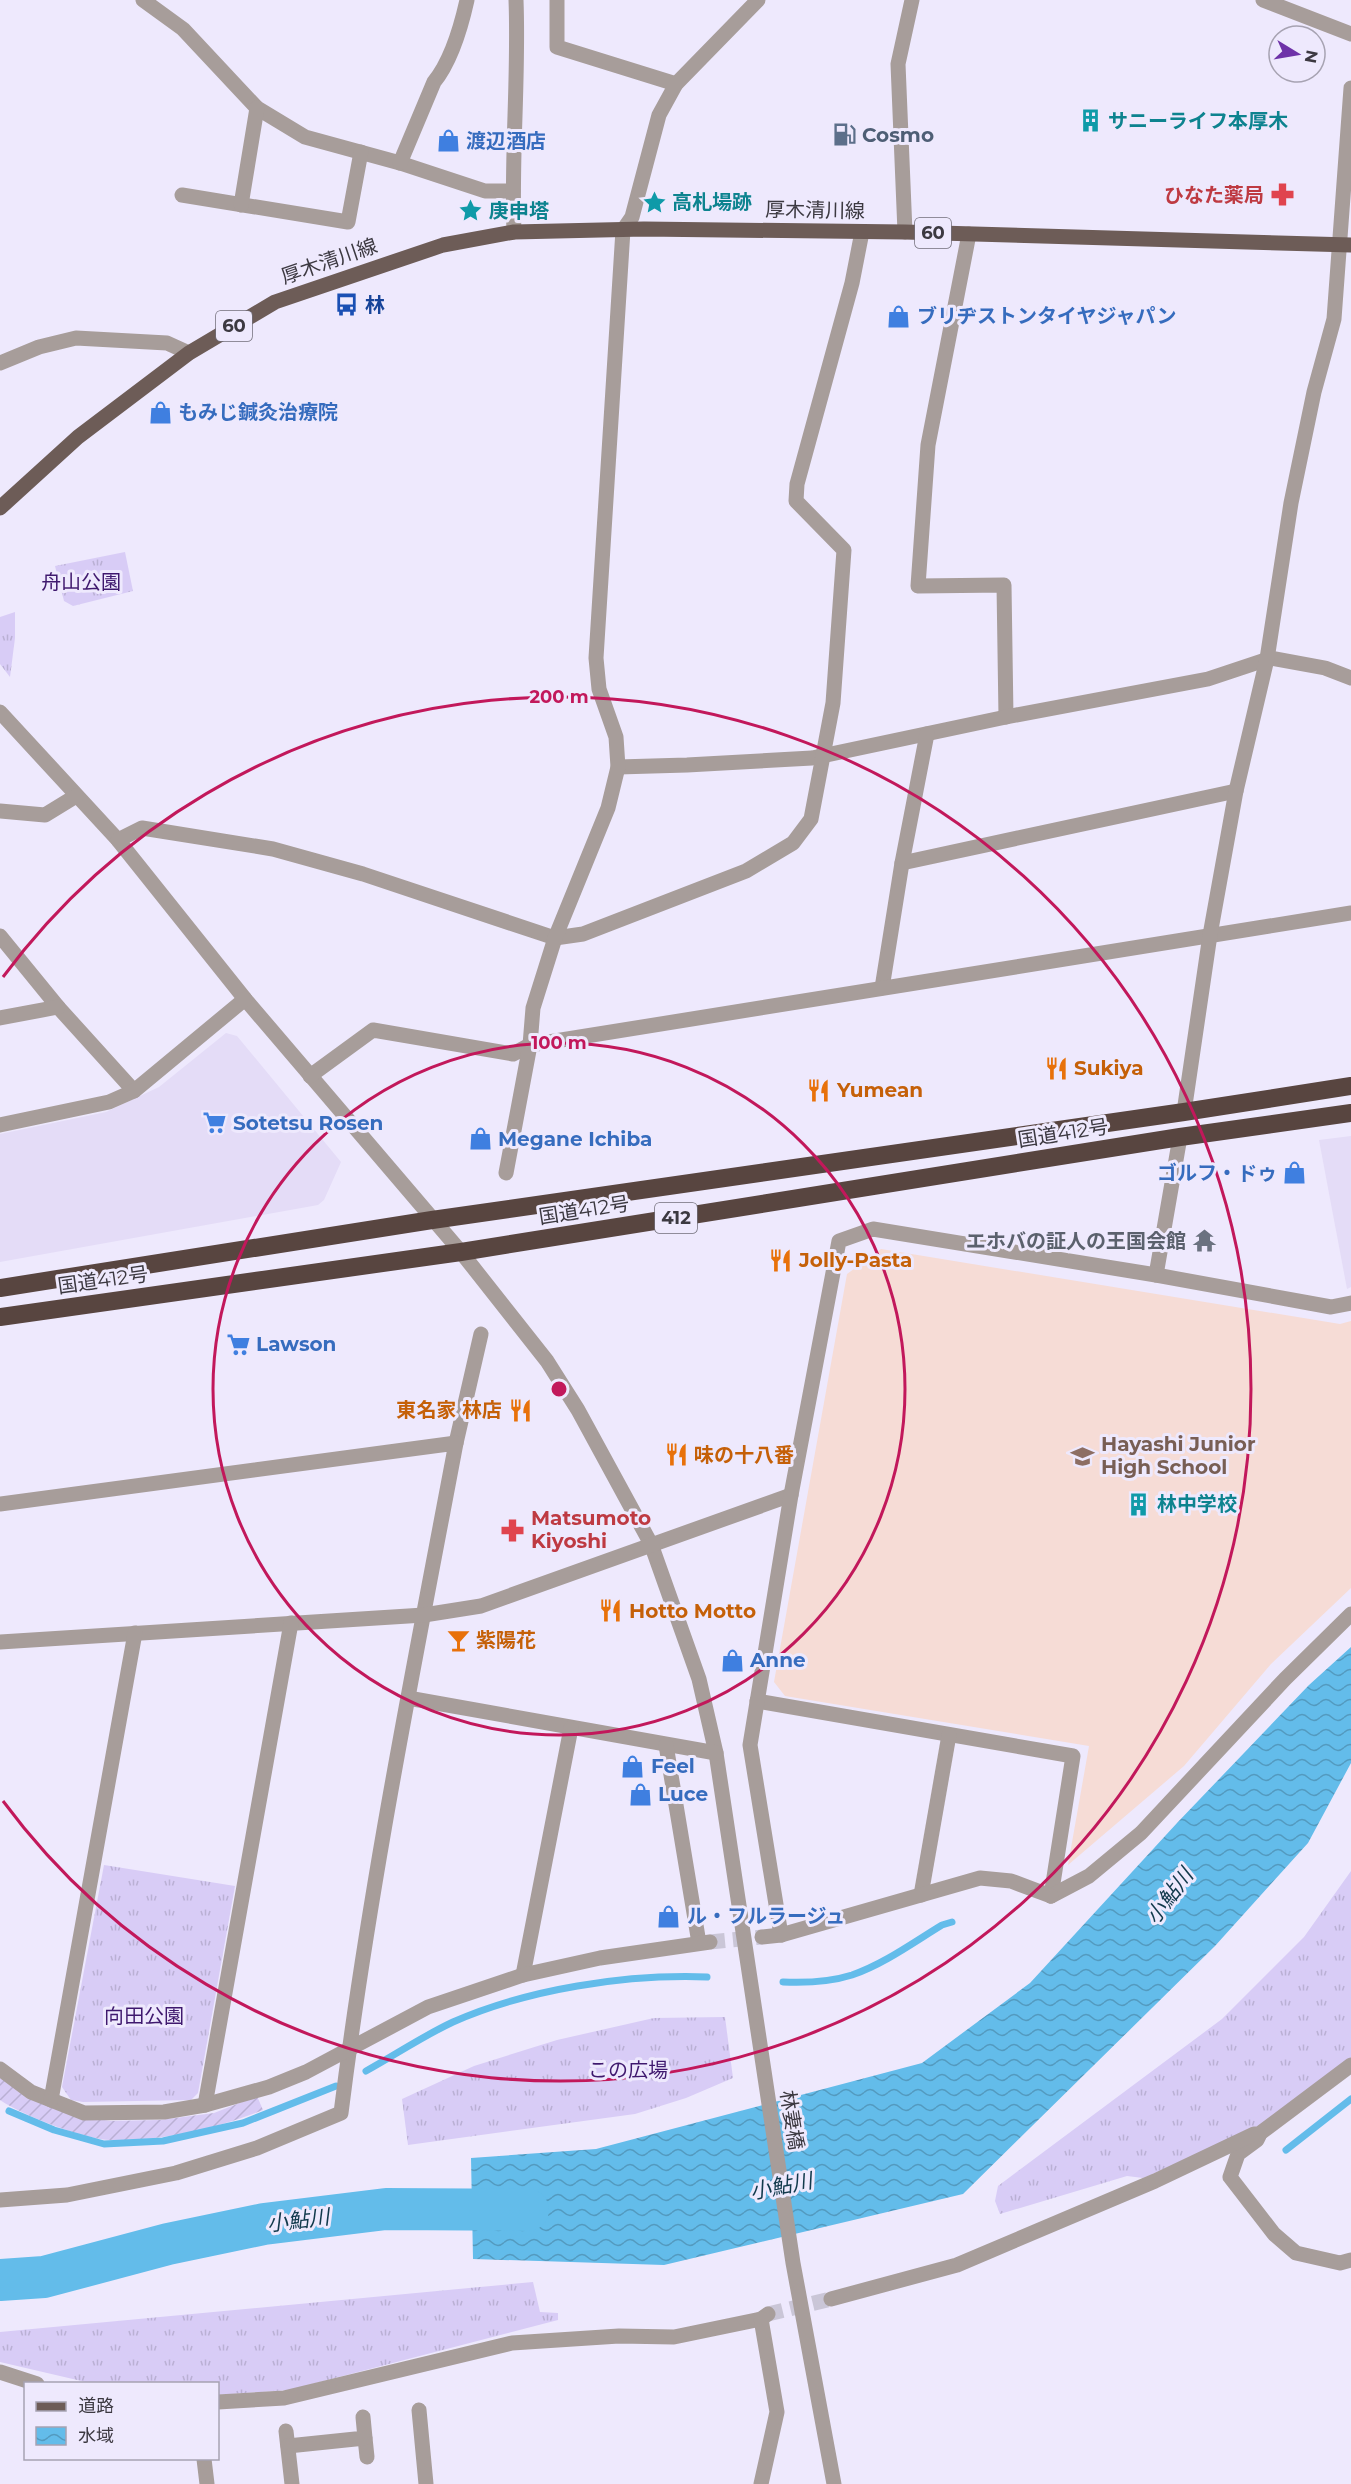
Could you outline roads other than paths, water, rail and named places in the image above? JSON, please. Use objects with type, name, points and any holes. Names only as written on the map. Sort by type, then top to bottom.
[{"type":"highway","name":"国道412号","points":[[0,1288],[432,1220],[1351,1086]]},
{"type":"highway","name":"国道412号","points":[[0,1317],[461,1252],[1180,1137],[1351,1113]]},
{"type":"main road","name":"厚木清川線","points":[[0,508],[78,437],[189,352],[275,302],[443,245],[514,232],[623,230],[905,232],[1346,245]]},
{"type":"street","points":[[143,0],[183,28],[257,108],[305,137],[400,163],[484,191],[513,191]]},
{"type":"street","points":[[400,163],[434,82],[440,74],[462,19],[467,0]]},
{"type":"street","points":[[514,232],[513,191],[518,54],[516,0]]},
{"type":"street","points":[[557,0],[557,48],[676,84]]},
{"type":"street","points":[[506,1173],[530,1045],[533,1008],[555,938],[608,808],[618,767],[616,737],[599,689],[596,658],[623,230],[632,217],[659,115],[676,84],[758,0]]},
{"type":"street","points":[[905,232],[898,64],[912,0]]},
{"type":"street","points":[[1263,0],[1351,34]]},
{"type":"street","points":[[1184,1112],[1210,935],[1236,791],[1267,659],[1291,503],[1314,392],[1334,319],[1346,245],[1351,88]]},
{"type":"street","points":[[241,205],[257,108]]},
{"type":"street","points":[[182,195],[348,222],[362,153]]},
{"type":"street","points":[[118,840],[142,828],[273,849],[374,878],[555,938],[583,934],[746,871],[793,843],[811,819],[833,703],[844,550],[796,501],[797,484],[852,283],[862,232]]},
{"type":"street","points":[[969,234],[928,445],[918,586],[1004,585],[1006,717]]},
{"type":"street","points":[[0,363],[39,347],[76,338],[167,343],[189,352]]},
{"type":"street","points":[[618,767],[822,756],[1006,717],[1208,679],[1267,659],[1325,668],[1351,678]]},
{"type":"street","name":"林妻橋","points":[[0,712],[118,840],[245,999],[461,1252],[547,1361],[584,1420],[651,1544],[699,1679],[716,1753],[793,2263],[834,2484]]},
{"type":"street","points":[[882,988],[902,863],[927,734]]},
{"type":"street","points":[[902,863],[1236,791]]},
{"type":"street","points":[[0,811],[45,815],[76,796]]},
{"type":"street","points":[[310,1076],[373,1030],[513,1054],[530,1045],[1351,913]]},
{"type":"street","points":[[0,936],[58,1007],[134,1092]]},
{"type":"street","points":[[0,1125],[108,1102],[134,1092],[245,999]]},
{"type":"street","points":[[0,1018],[58,1007]]},
{"type":"street","points":[[1156,1275],[1180,1137]]},
{"type":"street","points":[[781,1935],[750,1745],[791,1496],[839,1241],[873,1229],[1156,1275],[1331,1307],[1351,1303]]},
{"type":"street","points":[[0,2200],[67,2195],[176,2173],[257,2148],[340,2113],[408,1698],[456,1443],[481,1334]]},
{"type":"street","points":[[0,1504],[456,1443]]},
{"type":"street","points":[[0,1642],[424,1615],[481,1606],[791,1496]]},
{"type":"street","points":[[762,1937],[781,1935],[980,1878],[1011,1881],[1051,1896],[1089,1876],[1141,1833],[1285,1679],[1351,1614]]},
{"type":"street","points":[[205,2105],[291,1623]]},
{"type":"street","points":[[51,2100],[135,1633]]},
{"type":"street","points":[[408,1698],[716,1753]]},
{"type":"street","points":[[757,1701],[1073,1756],[1051,1896]]},
{"type":"street","points":[[523,1975],[571,1728]]},
{"type":"street","points":[[921,1895],[949,1735]]},
{"type":"street","points":[[0,2069],[31,2092],[84,2113],[164,2112],[205,2105],[269,2087],[306,2072],[428,2007],[523,1975],[600,1958],[704,1943],[666,1745]]},
{"type":"street","points":[[831,2299],[957,2265],[1155,2181],[1254,2134],[1259,2134],[1351,2065]]},
{"type":"street","points":[[1259,2134],[1257,2140],[1238,2154],[1230,2176],[1274,2234],[1296,2253],[1340,2263],[1351,2260]]},
{"type":"street","points":[[219,2402],[284,2398],[512,2343],[619,2336],[674,2337],[765,2316],[777,2412],[761,2484]]},
{"type":"street","points":[[0,2372],[31,2382]]},
{"type":"street","points":[[419,2410],[427,2467],[426,2484]]},
{"type":"street","points":[[363,2417],[367,2457]]},
{"type":"street","points":[[292,2484],[287,2439],[365,2438]]},
{"type":"street","points":[[204,2460],[207,2484]]},
{"type":"water","points":[[1351,1647],[1351,1763],[1308,1843],[1215,1946],[963,2194],[664,2265],[473,2259],[471,2158],[596,2149],[922,2063],[1030,1983],[1177,1823],[1309,1685]]},
{"type":"waterway","points":[[783,1982],[818,1981],[852,1975],[887,1959],[942,1925],[952,1922]]},
{"type":"waterway","points":[[366,2071],[453,2022],[482,2010],[545,1992],[610,1981],[707,1977]]},
{"type":"waterway","points":[[9,2111],[54,2130],[104,2144],[163,2141],[243,2123],[336,2086]]},
{"type":"waterway","points":[[1286,2150],[1351,2099]]},
{"type":"waterway","name":"小鮎川","points":[[0,2280],[44,2277],[168,2244],[264,2224],[386,2209],[528,2210]]},
{"type":"tunnel","points":[[710,1942],[762,1937]]},
{"type":"tunnel","points":[[768,2314],[831,2299]]},
{"type":"place","name":"サニーライフ本厚木","points":[[1090,121]]},
{"type":"place","name":"Cosmo","points":[[844,135]]},
{"type":"place","name":"渡辺酒店","points":[[448,141]]},
{"type":"place","name":"ひなた薬局","points":[[1282,195]]},
{"type":"place","name":"高札場跡","points":[[654,202]]},
{"type":"place","name":"庚申塔","points":[[471,211]]},
{"type":"place","name":"林","points":[[347,305]]},
{"type":"place","name":"ブリヂストンタイヤジャパン","points":[[899,316]]},
{"type":"place","name":"もみじ鍼灸治療院","points":[[160,412]]},
{"type":"place","name":"Sukiya","points":[[1056,1068]]},
{"type":"place","name":"Yumean","points":[[819,1090]]},
{"type":"place","name":"Sotetsu Rosen","points":[[215,1123]]},
{"type":"place","name":"Megane Ichiba","points":[[480,1139]]},
{"type":"place","name":"ゴルフ・ドゥ","points":[[1295,1173]]},
{"type":"place","name":"エホバの証人の王国会館","points":[[1204,1241]]},
{"type":"place","name":"Jolly-Pasta","points":[[781,1260]]},
{"type":"place","name":"Lawson","points":[[238,1344]]},
{"type":"place","name":"東名家 林店","points":[[520,1410]]},
{"type":"place","name":"味の十八番","points":[[676,1455]]},
{"type":"place","name":"Hayashi Junior High School","points":[[1083,1456]]},
{"type":"place","name":"林中学校","points":[[1139,1504]]},
{"type":"place","name":"Matsumoto Kiyoshi","points":[[513,1530]]},
{"type":"place","name":"Hotto Motto","points":[[611,1611]]},
{"type":"place","name":"紫陽花","points":[[458,1640]]},
{"type":"place","name":"Anne","points":[[732,1660]]},
{"type":"place","name":"Feel","points":[[633,1766]]},
{"type":"place","name":"Luce","points":[[640,1794]]},
{"type":"place","name":"ル・フルラージュ","points":[[669,1916]]},
{"type":"park label","name":"舟山公園","points":[[81,582]]},
{"type":"park label","name":"向田公園","points":[[144,2016]]},
{"type":"park label","name":"この広場","points":[[628,2070]]}]
